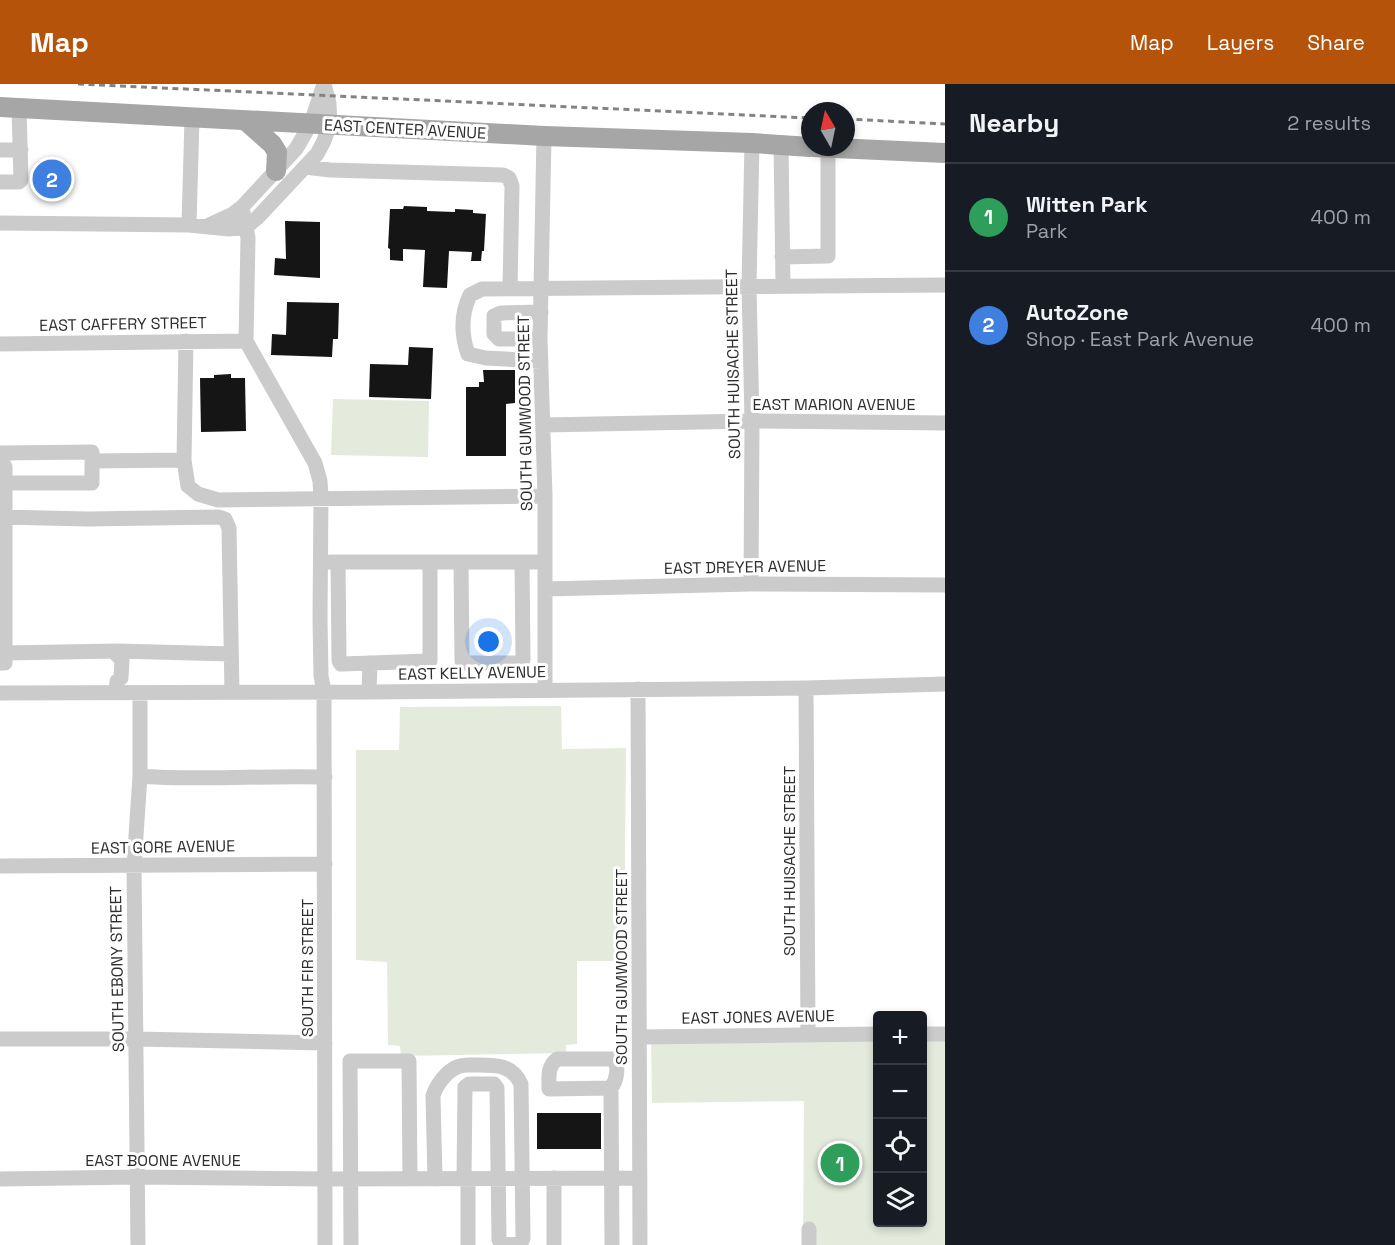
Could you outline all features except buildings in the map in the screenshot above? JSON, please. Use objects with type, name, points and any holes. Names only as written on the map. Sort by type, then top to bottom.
[{"type":"main road","name":"EAST CENTER AVENUE","points":[[10,108],[544,136],[801,146]]},
{"type":"main road","points":[[246,121],[272,144],[277,152],[276,171]]},
{"type":"main road","name":"EAST CENTER AVENUE","points":[[855,149],[945,153]]},
{"type":"street","points":[[0,223],[189,225],[229,229],[246,227],[317,154],[324,84]]},
{"type":"street","points":[[0,182],[19,182],[21,180],[21,150],[10,108]]},
{"type":"street","points":[[189,225],[192,118]]},
{"type":"street","points":[[207,226],[233,214],[242,207],[320,124]]},
{"type":"street","name":"SOUTH GUMWOOD STREET","points":[[544,136],[540,339],[545,496],[545,689]]},
{"type":"street","name":"SOUTH HUISACHE STREET","points":[[751,584],[752,421],[749,286],[752,143]]},
{"type":"street","points":[[781,145],[783,285]]},
{"type":"street","points":[[0,150],[21,150]]},
{"type":"street","points":[[782,257],[828,256],[828,156]]},
{"type":"street","points":[[305,166],[330,170],[504,175],[509,178],[512,186],[510,288]]},
{"type":"street","points":[[242,207],[248,238],[246,341]]},
{"type":"street","points":[[541,360],[486,358],[468,354],[463,309],[470,295],[482,289],[510,288],[541,290],[783,285],[945,285]]},
{"type":"street","points":[[540,339],[499,339],[494,334],[494,316],[501,313],[541,312]]},
{"type":"street","points":[[186,341],[184,460],[188,486],[198,494],[218,500],[545,496]]},
{"type":"street","name":"EAST CAFFERY STREET","points":[[0,344],[246,341]]},
{"type":"street","name":"SOUTH FIR STREET","points":[[246,341],[311,454],[320,481],[321,676],[324,691],[325,777],[325,1245]]},
{"type":"street","name":"EAST MARION AVENUE","points":[[543,425],[752,421],[945,423]]},
{"type":"street","points":[[5,483],[92,483],[92,452],[0,454],[5,467],[2,517],[2,658],[117,653],[231,654]]},
{"type":"street","points":[[92,461],[184,460]]},
{"type":"street","points":[[2,517],[88,519],[219,517],[225,519],[229,528],[231,692]]},
{"type":"street","points":[[321,562],[545,562]]},
{"type":"street","points":[[338,562],[339,661],[341,663],[430,662],[430,562]]},
{"type":"street","points":[[461,562],[462,661],[465,663],[520,663],[523,660],[522,562]]},
{"type":"street","name":"EAST DREYER AVENUE","points":[[545,589],[751,584],[945,585]]},
{"type":"street","points":[[117,653],[122,660],[121,678],[117,687]]},
{"type":"street","points":[[369,692],[370,663]]},
{"type":"street","points":[[495,663],[496,690]]},
{"type":"street","name":"EAST KELLY AVENUE","points":[[0,693],[117,687],[140,693],[806,688],[945,684]]},
{"type":"street","name":"SOUTH HUISACHE STREET","points":[[806,688],[808,1034]]},
{"type":"street","name":"SOUTH GUMWOOD STREET","points":[[638,689],[640,1245]]},
{"type":"street","name":"SOUTH EBONY STREET","points":[[138,1245],[134,866],[140,776],[140,693]]},
{"type":"street","points":[[140,776],[165,778],[325,777]]},
{"type":"street","name":"EAST GORE AVENUE","points":[[0,866],[325,864]]},
{"type":"street","name":"EAST JONES AVENUE","points":[[640,1037],[873,1034]]},
{"type":"street","points":[[927,1034],[945,1034]]},
{"type":"street","points":[[0,1039],[325,1043]]},
{"type":"street","points":[[612,1088],[549,1089],[550,1066],[557,1059],[612,1058],[616,1061],[617,1073],[612,1088],[612,1245]]},
{"type":"street","points":[[351,1245],[350,1061],[409,1061],[410,1179]]},
{"type":"street","points":[[435,1179],[435,1090],[456,1067],[499,1065],[507,1068],[521,1084],[523,1241],[519,1245],[502,1245],[499,1240],[497,1088],[493,1083],[469,1084],[465,1087],[468,1245]]},
{"type":"street","points":[[617,1073],[640,1073]]},
{"type":"street","points":[[554,1178],[554,1245]]},
{"type":"street","name":"EAST BOONE AVENUE","points":[[0,1179],[640,1178]]},
{"type":"shaded area","points":[[333,399],[429,401],[428,457],[331,455]]},
{"type":"shaded area","points":[[561,706],[562,749],[626,748],[624,961],[577,961],[577,1044],[566,1045],[566,1053],[401,1056],[400,1046],[388,1045],[387,962],[356,960],[356,750],[399,750],[400,707]]},
{"type":"shaded area","points":[[927,1038],[945,1038],[945,1245],[803,1245],[804,1101],[652,1103],[651,1041],[873,1039],[873,1227],[927,1227]]},
{"type":"railway","points":[[78,84],[801,118]]},
{"type":"railway","points":[[855,119],[945,124]]},
{"type":"place","name":"AutoZone","points":[[52,179]]},
{"type":"place","name":"Witten Park","points":[[840,1163]]}]
